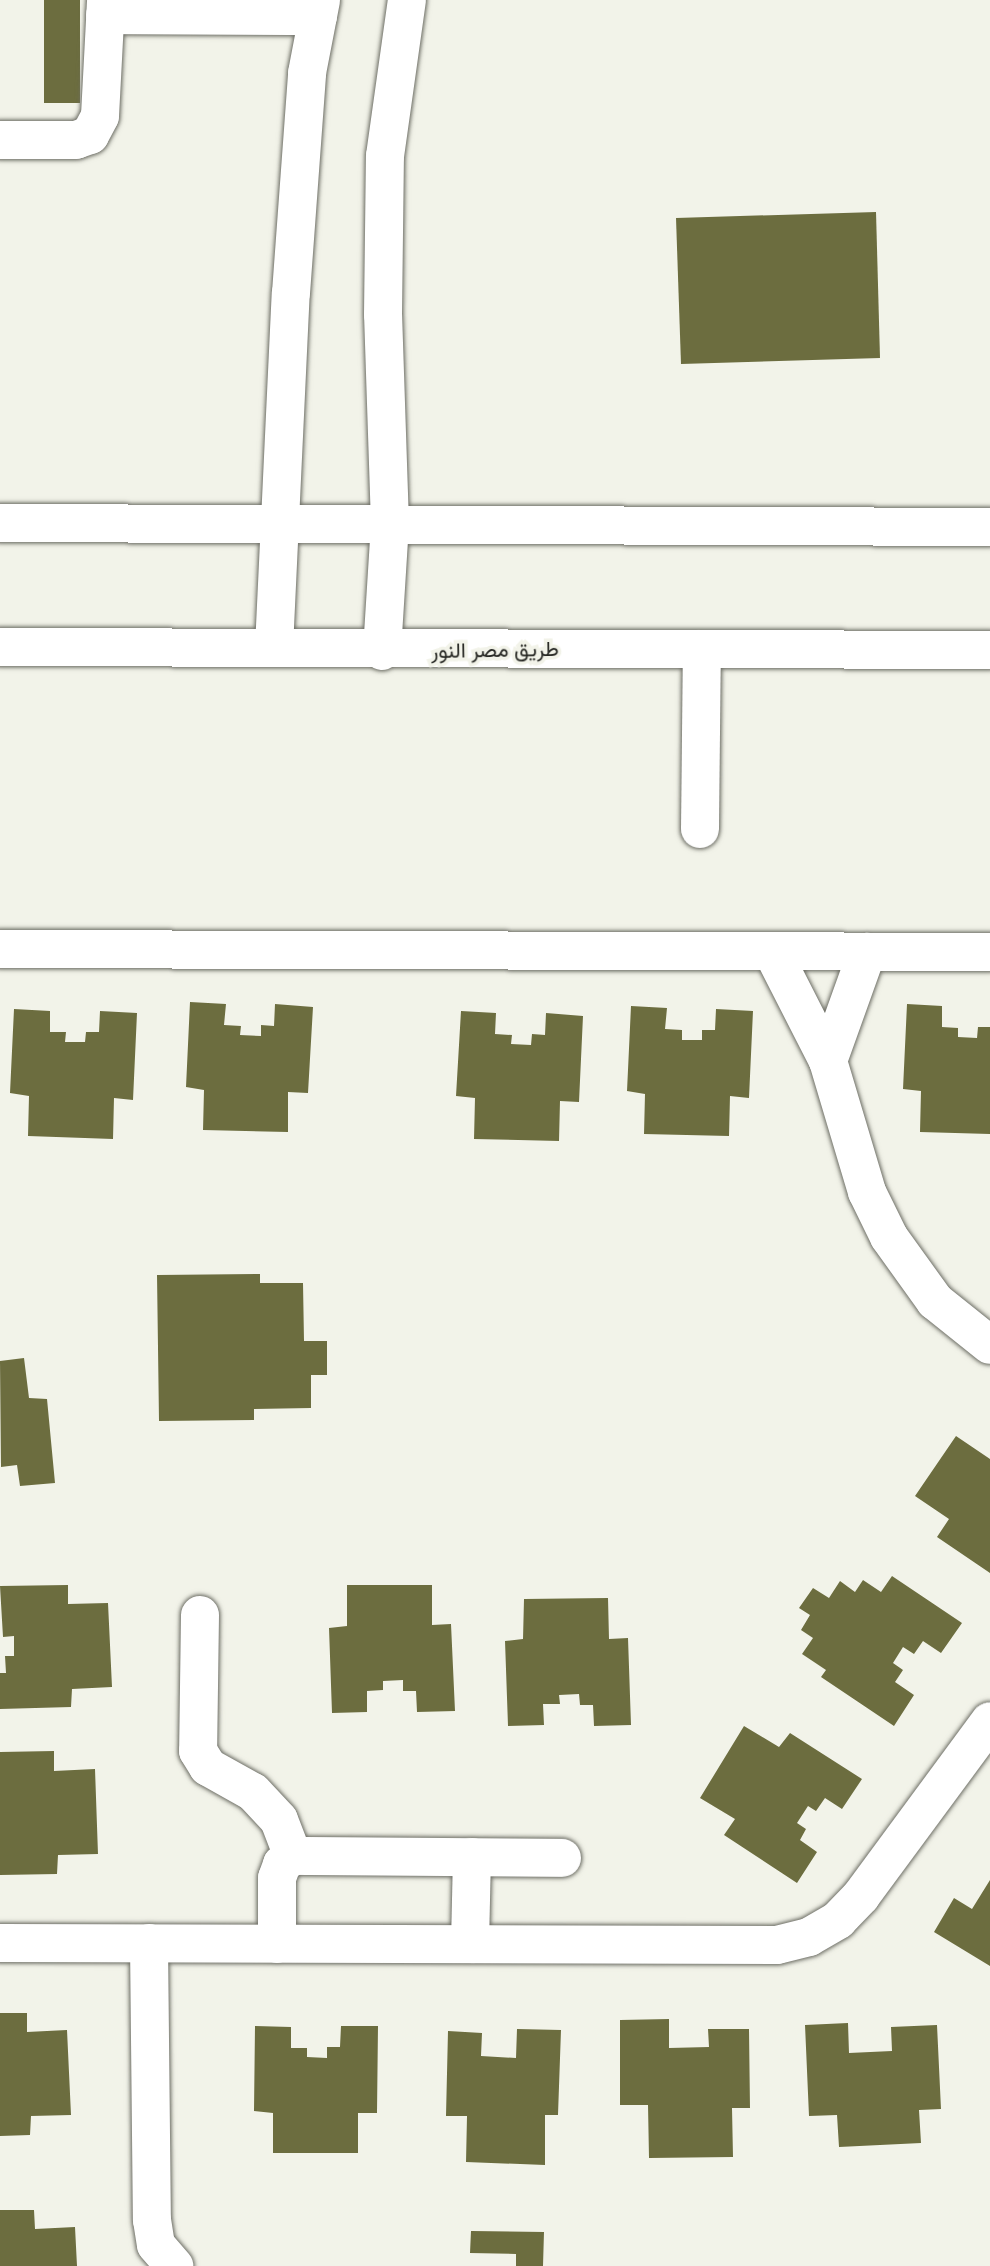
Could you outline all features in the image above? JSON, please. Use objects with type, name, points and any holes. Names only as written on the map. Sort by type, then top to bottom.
[{"type":"street","points":[[382,651],[390,524],[383,315],[385,156],[407,0]]},
{"type":"street","points":[[0,140],[76,140],[90,135],[100,116],[105,8],[319,8],[307,73],[298,196],[274,648]]},
{"type":"street","points":[[0,523],[990,527]]},
{"type":"street","name":"طريق مصر النور","points":[[0,647],[382,651],[990,650]]},
{"type":"street","points":[[700,829],[702,649]]},
{"type":"street","points":[[0,949],[990,952]]},
{"type":"street","points":[[772,951],[828,1061],[867,1192],[889,1237],[935,1301],[990,1345]]},
{"type":"street","points":[[828,1061],[867,952]]},
{"type":"street","points":[[200,1615],[198,1751],[208,1767],[253,1792],[279,1820],[293,1856]]},
{"type":"street","points":[[0,1943],[777,1945],[809,1937],[838,1920],[861,1896],[990,1721]]},
{"type":"street","points":[[277,1944],[277,1878],[282,1864],[293,1856],[562,1858]]},
{"type":"street","points":[[470,1944],[472,1857]]},
{"type":"street","points":[[149,1943],[152,2220],[156,2245],[174,2266]]},
{"type":"building","points":[[44,0],[80,0],[80,103],[44,103]]},
{"type":"building","points":[[876,212],[880,358],[681,364],[676,218]]},
{"type":"building","points":[[190,1002],[226,1004],[224,1025],[241,1026],[240,1035],[261,1036],[261,1025],[274,1026],[275,1004],[313,1007],[308,1093],[288,1092],[288,1132],[203,1130],[204,1090],[186,1087]]},
{"type":"building","points":[[907,1004],[942,1006],[942,1027],[958,1028],[958,1037],[977,1038],[978,1027],[990,1027],[990,1134],[920,1132],[921,1091],[903,1089]]},
{"type":"building","points":[[631,1006],[667,1008],[665,1029],[682,1030],[682,1040],[702,1040],[702,1030],[715,1030],[716,1009],[753,1011],[749,1098],[730,1096],[729,1136],[644,1134],[645,1094],[627,1091]]},
{"type":"building","points":[[14,1009],[50,1011],[50,1032],[66,1032],[65,1042],[85,1042],[86,1032],[99,1032],[100,1011],[137,1013],[133,1100],[114,1098],[113,1139],[28,1136],[29,1096],[10,1093]]},
{"type":"building","points":[[461,1011],[496,1013],[495,1034],[512,1035],[511,1044],[531,1045],[532,1034],[545,1035],[546,1013],[583,1016],[579,1102],[560,1101],[559,1141],[474,1139],[475,1098],[456,1096]]},
{"type":"building","points":[[260,1274],[260,1283],[303,1283],[304,1341],[327,1341],[327,1375],[311,1375],[311,1408],[254,1409],[254,1420],[159,1421],[157,1275]]},
{"type":"building","points":[[24,1358],[29,1398],[47,1399],[55,1483],[20,1486],[17,1465],[1,1467],[0,1361]]},
{"type":"building","points":[[956,1436],[990,1459],[990,1573],[937,1537],[949,1519],[915,1496]]},
{"type":"building","points":[[892,1576],[962,1623],[941,1653],[923,1641],[914,1654],[903,1647],[893,1663],[903,1670],[895,1682],[914,1695],[894,1726],[821,1677],[826,1670],[802,1654],[813,1638],[801,1630],[810,1615],[799,1608],[813,1588],[829,1598],[840,1581],[855,1592],[863,1580],[881,1592]]},
{"type":"building","points":[[68,1585],[68,1604],[108,1603],[112,1687],[72,1689],[71,1707],[0,1709],[0,1673],[6,1673],[5,1656],[14,1656],[14,1636],[3,1637],[0,1586]]},
{"type":"building","points":[[347,1585],[432,1585],[432,1625],[451,1624],[455,1711],[417,1712],[416,1691],[403,1691],[403,1680],[383,1681],[383,1690],[367,1691],[367,1712],[332,1713],[329,1628],[347,1626]]},
{"type":"building","points":[[608,1598],[609,1639],[628,1638],[631,1725],[594,1726],[593,1705],[580,1705],[579,1694],[559,1695],[560,1704],[543,1704],[544,1725],[508,1726],[505,1641],[523,1639],[524,1599]]},
{"type":"building","points":[[744,1726],[779,1747],[790,1733],[862,1779],[842,1809],[825,1798],[816,1811],[808,1806],[797,1823],[806,1829],[800,1840],[817,1852],[797,1883],[724,1835],[735,1819],[700,1798]]},
{"type":"building","points":[[54,1751],[54,1771],[95,1769],[98,1854],[58,1855],[57,1874],[0,1875],[0,1752]]},
{"type":"building","points":[[990,1880],[990,1966],[934,1932],[954,1898],[972,1909]]},
{"type":"building","points":[[0,2013],[27,2013],[27,2032],[67,2030],[71,2115],[31,2116],[30,2135],[0,2136]]},
{"type":"building","points":[[669,2019],[669,2048],[709,2047],[708,2029],[749,2029],[750,2108],[732,2108],[733,2157],[649,2158],[648,2105],[620,2105],[620,2020]]},
{"type":"building","points":[[848,2023],[849,2053],[892,2051],[891,2027],[937,2025],[941,2109],[919,2110],[921,2143],[839,2147],[837,2115],[809,2116],[805,2025]]},
{"type":"building","points":[[255,2026],[291,2027],[291,2048],[307,2048],[307,2057],[327,2058],[327,2047],[340,2047],[341,2026],[378,2026],[377,2113],[358,2113],[358,2153],[273,2153],[273,2113],[254,2111]]},
{"type":"building","points":[[517,2029],[561,2030],[558,2115],[545,2115],[545,2165],[466,2162],[467,2116],[446,2116],[448,2031],[482,2033],[481,2056],[516,2058]]},
{"type":"building","points":[[0,2210],[34,2210],[35,2229],[75,2227],[77,2266],[0,2266]]},
{"type":"building","points":[[471,2231],[544,2232],[543,2266],[516,2266],[516,2254],[470,2253]]}]
